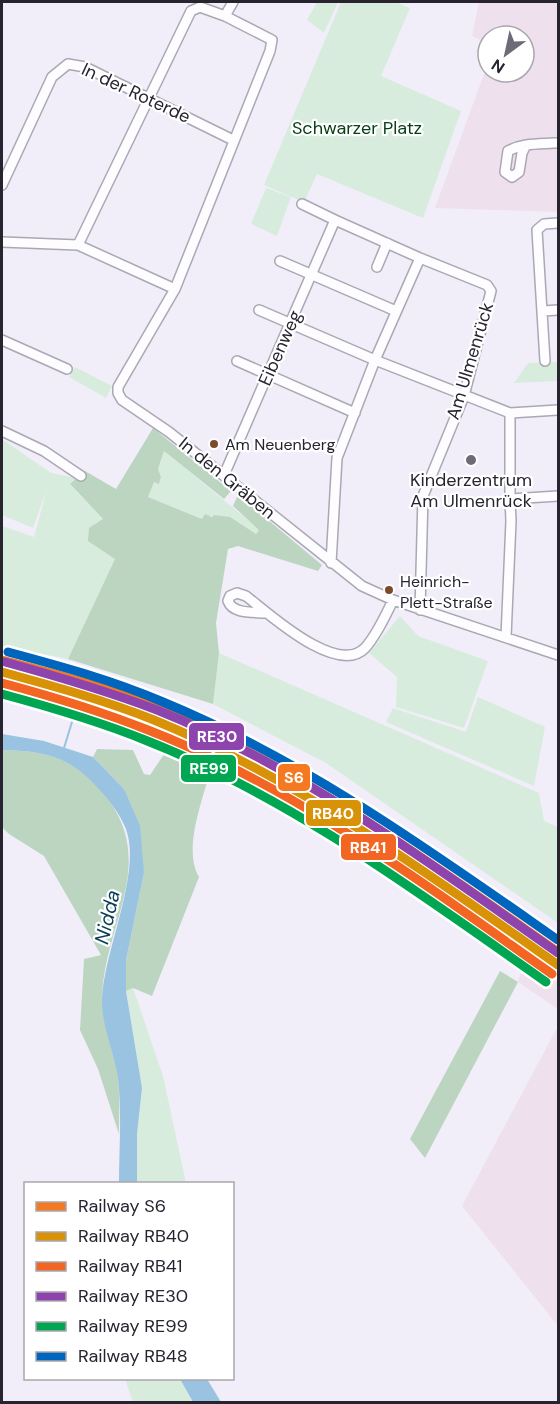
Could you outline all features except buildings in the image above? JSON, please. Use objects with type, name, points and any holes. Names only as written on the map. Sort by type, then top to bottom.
[{"type":"street","points":[[225,16],[233,2]]},
{"type":"street","points":[[2,242],[78,245],[175,289],[270,51],[272,40],[225,16],[200,7],[191,11],[78,245]]},
{"type":"street","name":"In der Roterde","points":[[2,185],[52,77],[63,67],[74,64],[85,67],[233,140]]},
{"type":"street","points":[[526,145],[558,143]]},
{"type":"street","points":[[302,204],[420,258],[375,360],[337,458],[331,563]]},
{"type":"street","name":"Eibenweg","points":[[224,475],[335,220]]},
{"type":"street","points":[[545,361],[537,230],[539,226],[558,223]]},
{"type":"street","points":[[377,267],[387,243]]},
{"type":"street","name":"Am Ulmenrück","points":[[420,258],[491,288],[464,396],[423,496],[420,610]]},
{"type":"street","points":[[280,261],[396,311]]},
{"type":"street","name":"In den Gräben","points":[[175,289],[165,310],[118,387],[122,400],[169,432],[339,570],[362,585],[420,610],[558,655]]},
{"type":"street","points":[[259,310],[375,360],[510,413],[558,410]]},
{"type":"street","points":[[543,311],[558,310]]},
{"type":"street","points":[[2,340],[67,369]]},
{"type":"street","points":[[237,361],[355,412]]},
{"type":"street","points":[[506,637],[511,520],[510,413]]},
{"type":"street","points":[[2,431],[44,452],[81,476]]},
{"type":"street","points":[[510,499],[558,496]]},
{"type":"street","points":[[264,613],[295,636],[338,654],[351,655],[364,649],[393,600]]},
{"type":"shaded area","points":[[479,2],[558,2],[558,212],[435,208],[480,84],[536,84],[536,24],[476,24],[476,38],[472,36]]},
{"type":"shaded area","points":[[526,957],[558,979],[558,1009],[518,982]]},
{"type":"shaded area","points":[[558,1026],[558,1326],[462,1206]]},
{"type":"green space","points":[[317,2],[338,2],[324,33],[307,20]]},
{"type":"green space","name":"Schwarzer Platz","points":[[341,2],[396,2],[410,8],[381,76],[461,111],[423,218],[317,174],[304,202],[264,185]]},
{"type":"green space","points":[[266,188],[291,197],[277,236],[251,224]]},
{"type":"green space","points":[[558,362],[558,381],[514,383],[528,363]]},
{"type":"green space","points":[[75,367],[112,386],[106,398],[69,377]]},
{"type":"green space","points":[[153,428],[231,491],[224,499],[164,451],[158,469],[161,477],[159,484],[154,482],[148,497],[202,519],[205,514],[212,517],[214,515],[230,517],[256,534],[259,530],[233,506],[238,495],[322,565],[318,571],[238,546],[228,549],[216,623],[219,653],[213,704],[68,659],[115,559],[88,541],[89,528],[103,519],[70,484],[85,471],[116,489]]},
{"type":"green space","points":[[2,439],[51,473],[76,478],[70,485],[103,519],[115,559],[68,659],[2,646],[2,526],[34,537],[47,489],[33,528],[2,515]]},
{"type":"green space","points":[[164,451],[260,530],[255,534],[214,515],[202,519],[148,497],[154,482],[159,484],[161,477],[158,469]]},
{"type":"green space","points":[[400,616],[418,636],[488,661],[464,728],[396,707],[397,677],[369,653]]},
{"type":"green space","points":[[219,653],[539,793],[544,821],[558,827],[558,923],[326,763],[213,704]]},
{"type":"green space","points":[[478,697],[545,727],[534,786],[386,722],[393,708],[466,732]]},
{"type":"green space","points":[[173,741],[224,764],[211,767],[193,838],[194,865],[199,877],[152,996],[133,988],[126,991],[126,960],[144,873],[124,789],[93,757],[97,749],[133,750],[144,774],[150,775]]},
{"type":"green space","points":[[2,750],[31,752],[55,757],[77,769],[99,788],[118,814],[127,840],[129,866],[105,970],[102,999],[104,1019],[118,1079],[119,1134],[98,1069],[80,1030],[84,959],[101,955],[44,856],[2,827]]},
{"type":"green space","points":[[500,971],[518,982],[425,1158],[410,1139]]},
{"type":"green space","points":[[133,988],[163,1076],[186,1182],[137,1182],[137,1134],[142,1088],[126,991]]},
{"type":"green space","points":[[125,1380],[181,1380],[193,1402],[133,1402]]},
{"type":"water","points":[[2,734],[44,741],[93,757],[124,789],[140,826],[144,873],[126,960],[126,991],[142,1088],[137,1134],[137,1182],[119,1182],[118,1079],[102,1009],[104,979],[121,912],[129,867],[130,847],[126,829],[106,797],[77,769],[55,757],[31,752],[2,750]]},
{"type":"water","points":[[181,1380],[208,1380],[221,1402],[193,1402]]},
{"type":"waterway","points":[[64,748],[79,699]]},
{"type":"rail line","name":"RB48","points":[[8,652],[86,674],[144,694],[267,752],[367,810],[558,940]]},
{"type":"rail line","name":"S6","points":[[2,660],[117,693],[208,731],[261,758],[412,851],[558,952]]},
{"type":"rail line","name":"RE30","points":[[5,662],[81,684],[157,710],[211,733],[263,760],[414,852],[558,953]]},
{"type":"rail line","name":"RB40","points":[[2,672],[78,694],[154,720],[261,771],[363,831],[558,965]]},
{"type":"rail line","name":"RB41","points":[[2,683],[130,723],[202,753],[255,780],[307,809],[407,872],[552,974]]},
{"type":"rail line","name":"RE99","points":[[2,694],[127,733],[199,763],[251,789],[402,881],[546,982]]},
{"type":"place","name":"Am Neuenberg","points":[[214,444]]},
{"type":"place","name":"Kinderzentrum Am Ulmenrück","points":[[471,460]]},
{"type":"place","name":"Heinrich- Plett-Straße","points":[[389,590]]},
{"type":"water label","name":"Nidda","points":[[107,917]]}]
